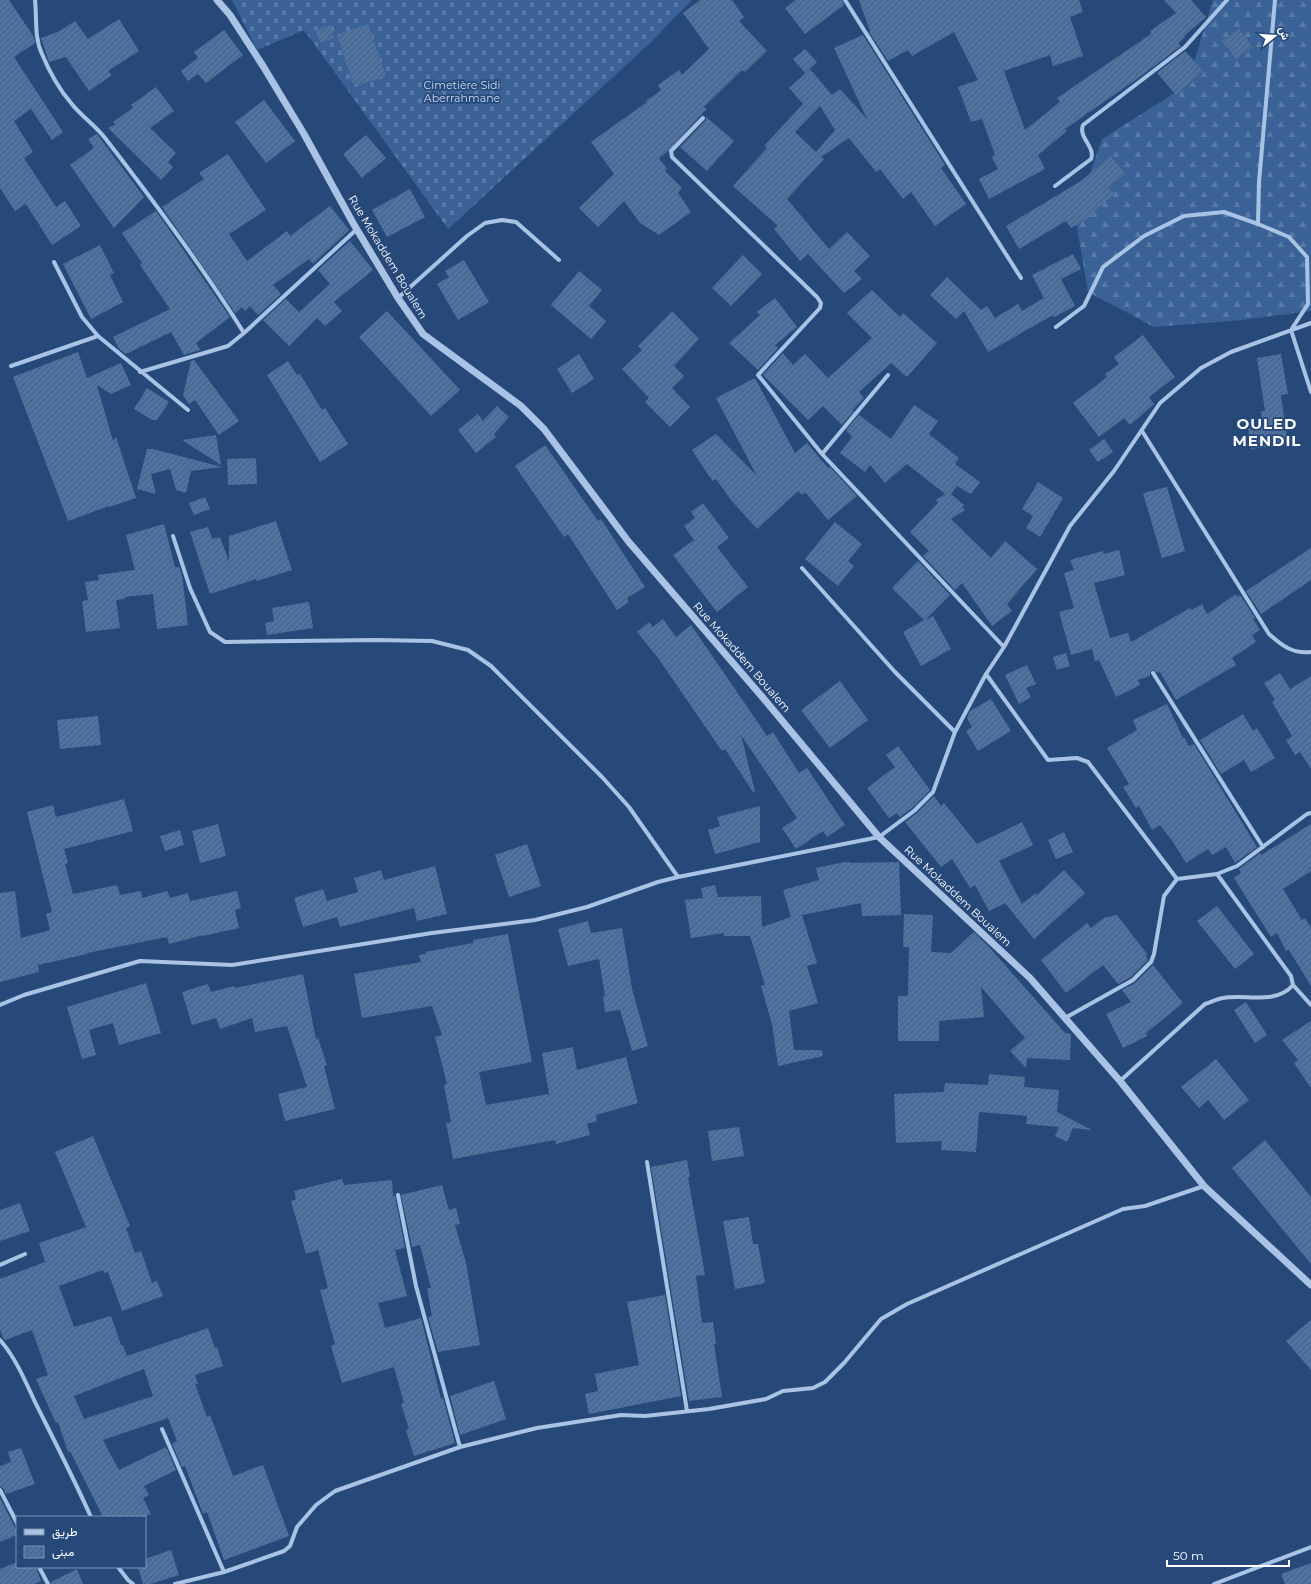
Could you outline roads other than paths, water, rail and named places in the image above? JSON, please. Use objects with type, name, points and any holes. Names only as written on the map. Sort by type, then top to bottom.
[{"type":"street","points":[[35,0],[36,27],[41,52],[52,76],[70,103],[104,136],[132,173],[222,299],[244,333]]},
{"type":"street","name":"Rue Mokaddem Boualem","points":[[217,0],[230,15],[300,127],[357,229],[398,298],[423,334],[521,406],[544,429],[628,541],[769,704],[879,837],[1030,978],[1120,1081],[1204,1186],[1311,1285]]},
{"type":"street","points":[[845,0],[1021,278]]},
{"type":"street","points":[[1055,186],[1091,159],[1092,152],[1081,130],[1082,125],[1185,47],[1227,0]]},
{"type":"street","points":[[1258,224],[1259,182],[1275,0]]},
{"type":"street","points":[[703,118],[671,151],[672,157],[821,302],[820,308],[758,375],[822,454],[1004,647]]},
{"type":"street","points":[[1056,327],[1084,306],[1103,268],[1144,236],[1184,216],[1224,212],[1289,237],[1307,257],[1310,303],[1291,330]]},
{"type":"street","points":[[398,298],[467,236],[485,223],[502,220],[516,222],[559,260]]},
{"type":"street","points":[[140,372],[228,346],[357,229]]},
{"type":"street","points":[[54,262],[82,317],[98,336],[188,410]]},
{"type":"street","points":[[0,1005],[24,994],[140,961],[232,965],[432,934],[535,920],[587,907],[678,876],[879,837],[914,811],[933,792],[954,732],[986,674],[1004,647],[1070,526],[1114,471],[1160,403],[1201,368],[1231,352],[1311,323]]},
{"type":"street","points":[[1291,330],[1311,392]]},
{"type":"street","points":[[11,366],[98,336]]},
{"type":"street","points":[[822,454],[888,375]]},
{"type":"street","points":[[1142,431],[1269,634],[1283,647],[1303,653],[1311,652]]},
{"type":"street","points":[[173,536],[190,588],[210,632],[225,642],[376,640],[432,641],[468,650],[491,666],[602,777],[629,807],[678,876]]},
{"type":"street","points":[[802,568],[895,672],[954,732]]},
{"type":"street","points":[[1153,673],[1263,847]]},
{"type":"street","points":[[986,674],[1048,760],[1077,758],[1088,762],[1177,879]]},
{"type":"street","points":[[1065,1018],[1133,980],[1151,962],[1157,940],[1164,896],[1177,879],[1217,874],[1237,866],[1307,814],[1311,813]]},
{"type":"street","points":[[1217,874],[1291,976],[1294,985],[1311,1005]]},
{"type":"street","points":[[1120,1081],[1205,1004],[1223,998],[1277,996],[1289,990],[1294,985]]},
{"type":"street","points":[[647,1162],[687,1411]]},
{"type":"street","points":[[175,1584],[224,1572],[284,1550],[290,1546],[297,1526],[316,1505],[334,1491],[460,1447],[537,1428],[621,1416],[645,1416],[709,1409],[766,1399],[783,1391],[813,1388],[825,1382],[844,1363],[881,1319],[907,1304],[1123,1209],[1145,1206],[1204,1186]]},
{"type":"street","points":[[398,1195],[416,1286],[460,1447]]},
{"type":"street","points":[[0,1265],[25,1254]]},
{"type":"street","points":[[0,1340],[20,1373],[67,1463],[92,1516]]},
{"type":"street","points":[[162,1429],[224,1572]]},
{"type":"street","points":[[0,1490],[16,1522]]},
{"type":"street","points":[[1214,1584],[1311,1547]]},
{"type":"street","points":[[40,1568],[48,1584]]},
{"type":"street","points":[[119,1568],[133,1584]]},
{"type":"district","name":"OULED MENDIL","points":[[1267,432]]},
{"type":"park label","name":"Cimetière Sidi Aberrahmane","points":[[462,91]]}]
